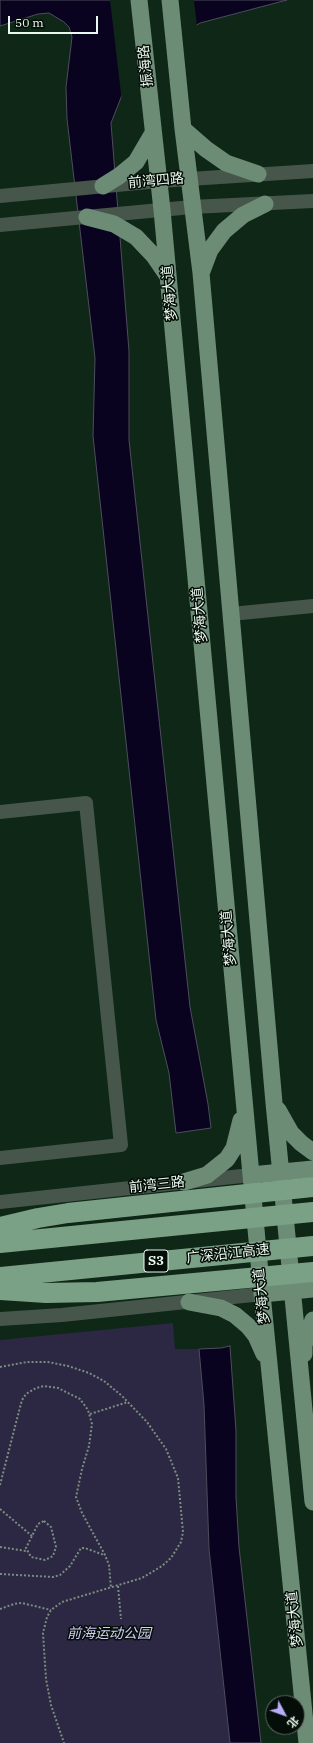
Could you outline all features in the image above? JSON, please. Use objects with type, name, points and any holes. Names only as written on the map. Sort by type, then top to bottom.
[{"type":"highway","points":[[0,1227],[68,1213],[313,1187]]},
{"type":"highway","points":[[0,1243],[313,1212]]},
{"type":"highway","name":"广深沿江高速","points":[[0,1277],[313,1246]]},
{"type":"highway","points":[[0,1290],[46,1293],[97,1292],[313,1272]]},
{"type":"main road","name":"振海路","points":[[139,0],[153,132]]},
{"type":"main road","points":[[170,0],[183,129],[201,273],[274,1103],[313,1502]]},
{"type":"main road","points":[[183,129],[220,160],[238,168],[258,174]]},
{"type":"main road","name":"梦海大道","points":[[153,132],[169,279],[262,1294],[307,1743]]},
{"type":"main road","points":[[103,186],[119,176],[136,162],[153,132]]},
{"type":"main road","points":[[201,273],[210,250],[224,231],[243,215],[265,204]]},
{"type":"main road","points":[[87,217],[114,224],[136,237],[154,256],[169,279]]},
{"type":"main road","points":[[184,1182],[207,1175],[227,1159],[234,1148],[239,1134],[244,1100]]},
{"type":"main road","points":[[274,1103],[291,1133],[300,1143],[313,1152]]},
{"type":"main road","name":"前湾三路","points":[[251,1175],[313,1169]]},
{"type":"main road","points":[[262,1294],[313,1289]]},
{"type":"main road","points":[[189,1302],[221,1308],[235,1315],[244,1322],[256,1336],[270,1370]]},
{"type":"main road","points":[[302,1394],[304,1345],[313,1320]]},
{"type":"street","name":"前湾四路","points":[[0,196],[189,178],[313,171]]},
{"type":"street","name":"前湾四路","points":[[0,225],[192,207],[313,201]]},
{"type":"street","points":[[231,614],[313,606]]},
{"type":"street","points":[[0,812],[86,803],[121,1145],[0,1158]]},
{"type":"street","name":"前湾三路","points":[[0,1202],[251,1175]]},
{"type":"street","points":[[0,1319],[62,1315],[262,1294]]},
{"type":"path","points":[[0,1367],[27,1362],[48,1362],[68,1366],[89,1373],[104,1382],[128,1402],[154,1431],[166,1449],[178,1478],[181,1497],[183,1532],[177,1549],[162,1566],[142,1578],[111,1588],[71,1598],[51,1610],[44,1625],[44,1659],[51,1705],[64,1743]]},
{"type":"path","points":[[0,1485],[22,1400],[30,1391],[44,1386],[58,1388],[80,1399],[90,1414],[92,1424],[89,1446],[79,1480],[76,1497],[82,1513],[105,1556],[108,1565],[111,1588]]},
{"type":"path","points":[[90,1414],[128,1402]]},
{"type":"path","points":[[0,1509],[32,1536]]},
{"type":"path","points":[[0,1547],[27,1551],[35,1559],[45,1560],[54,1556],[56,1552],[53,1534],[48,1523],[40,1522],[27,1545],[27,1551]]},
{"type":"path","points":[[0,1574],[53,1577],[60,1575],[70,1566],[81,1548],[86,1548],[105,1556]]},
{"type":"path","points":[[118,1586],[121,1619]]},
{"type":"path","points":[[0,1609],[22,1603],[51,1610]]},
{"type":"green space","name":"前海运动公园","points":[[173,1323],[175,1349],[199,1349],[204,1405],[209,1549],[230,1743],[0,1743],[0,1340]]},
{"type":"shaded area","points":[[0,0],[287,0],[200,23],[168,42],[141,68],[122,95],[111,123],[129,351],[129,440],[190,1007],[211,1128],[176,1133],[169,1073],[156,1020],[93,436],[95,358],[67,119],[66,87],[72,37],[69,27],[64,22],[49,13],[38,14],[0,26]]},
{"type":"shaded area","points":[[230,1346],[236,1431],[236,1497],[239,1547],[261,1743],[230,1743],[209,1549],[204,1405],[199,1349]]},
{"type":"pier","points":[[110,0],[194,0],[197,27],[169,44],[143,70],[122,102]]}]
